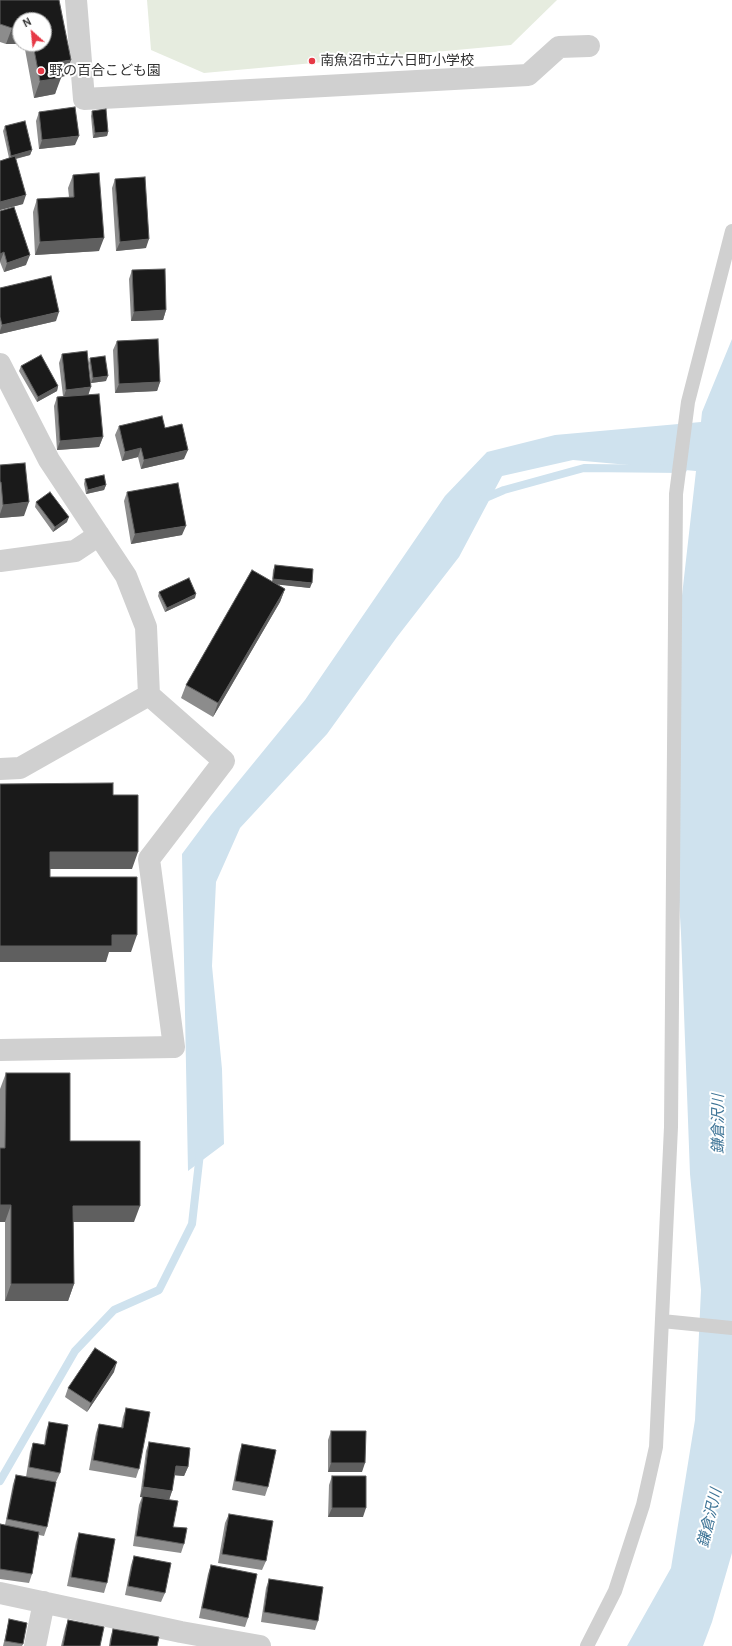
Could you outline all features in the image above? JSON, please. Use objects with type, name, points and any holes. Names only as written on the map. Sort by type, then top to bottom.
[{"type":"street","points":[[76,0],[84,99],[528,75],[560,47],[589,46]]},
{"type":"street","points":[[0,364],[49,460],[126,576],[146,627],[149,695],[224,761],[149,859],[174,1047],[0,1050]]},
{"type":"street","points":[[0,561],[75,551],[99,535]]},
{"type":"street","points":[[0,769],[20,768],[149,695]]},
{"type":"street","points":[[0,1593],[44,1602],[179,1639],[260,1646]]},
{"type":"street","points":[[35,1646],[44,1602]]},
{"type":"lane","points":[[587,1646],[615,1591],[644,1498],[656,1447],[671,1127],[677,487],[688,402],[732,231]]},
{"type":"lane","points":[[662,1322],[732,1328]]},
{"type":"shaded area","points":[[147,0],[557,0],[511,45],[204,73],[151,50]]},
{"type":"water","name":"鎌倉沢川","points":[[732,339],[732,1553],[712,1622],[703,1646],[627,1646],[671,1568],[695,1420],[701,1290],[690,1174],[681,933],[668,720],[696,471],[573,460],[502,476],[459,557],[397,637],[327,734],[240,828],[216,882],[212,966],[222,1069],[224,1144],[188,1171],[182,854],[211,815],[305,700],[445,496],[487,452],[555,435],[701,422],[702,412]]},
{"type":"building","points":[[0,0],[59,0],[71,60],[58,62],[61,78],[40,81],[35,52],[52,52],[52,12],[12,12],[12,28],[0,24]]},
{"type":"building","points":[[75,107],[79,136],[42,140],[39,112]]},
{"type":"building","points":[[106,109],[108,132],[95,133],[92,111]]},
{"type":"building","points":[[25,121],[32,150],[11,156],[5,126]]},
{"type":"building","points":[[15,156],[26,195],[0,202],[0,161]]},
{"type":"building","points":[[99,173],[104,238],[40,242],[37,199],[74,197],[73,175]]},
{"type":"building","points":[[145,177],[149,239],[120,242],[115,179]]},
{"type":"building","points":[[14,207],[30,255],[7,263],[4,252],[0,254],[0,211]]},
{"type":"building","points":[[165,269],[166,310],[134,312],[132,270]]},
{"type":"building","points":[[51,276],[59,312],[2,325],[0,317],[0,288]]},
{"type":"building","points":[[158,339],[160,382],[119,384],[117,341]]},
{"type":"building","points":[[87,351],[91,387],[66,390],[62,354]]},
{"type":"building","points":[[41,355],[58,386],[38,397],[21,366]]},
{"type":"building","points":[[105,356],[108,376],[93,378],[90,358]]},
{"type":"building","points":[[99,394],[103,437],[60,441],[57,397]]},
{"type":"building","points":[[162,416],[165,428],[182,424],[188,450],[144,460],[141,448],[125,452],[119,426]]},
{"type":"building","points":[[25,463],[29,502],[3,505],[0,482],[0,465]]},
{"type":"building","points":[[104,475],[106,485],[88,490],[85,479]]},
{"type":"building","points":[[178,483],[186,526],[135,534],[127,492]]},
{"type":"building","points":[[50,492],[69,517],[55,527],[36,502]]},
{"type":"building","points":[[275,565],[313,569],[312,583],[273,579]]},
{"type":"building","points":[[252,570],[285,589],[218,703],[186,685]]},
{"type":"building","points":[[189,578],[196,594],[167,608],[159,592]]},
{"type":"building","points":[[113,783],[113,795],[138,795],[138,852],[50,852],[50,877],[137,877],[137,935],[112,935],[112,946],[0,946],[0,784]]},
{"type":"building","points":[[6,1073],[70,1073],[70,1141],[140,1141],[140,1206],[73,1206],[74,1284],[11,1284],[11,1205],[0,1205],[0,1148],[5,1148]]},
{"type":"building","points":[[95,1348],[117,1362],[91,1403],[68,1388]]},
{"type":"building","points":[[126,1408],[150,1412],[139,1469],[93,1460],[99,1424],[123,1428]]},
{"type":"building","points":[[49,1422],[68,1425],[60,1473],[29,1467],[33,1443],[45,1445]]},
{"type":"building","points":[[331,1431],[366,1431],[365,1463],[331,1463]]},
{"type":"building","points":[[149,1442],[190,1448],[188,1467],[176,1466],[172,1491],[143,1487]]},
{"type":"building","points":[[242,1444],[276,1450],[268,1487],[235,1481]]},
{"type":"building","points":[[16,1475],[56,1482],[47,1527],[7,1519]]},
{"type":"building","points":[[332,1476],[366,1476],[366,1508],[332,1508]]},
{"type":"building","points":[[143,1496],[178,1501],[173,1527],[187,1528],[184,1544],[136,1536]]},
{"type":"building","points":[[229,1514],[273,1521],[266,1561],[222,1554]]},
{"type":"building","points":[[0,1524],[39,1532],[32,1574],[0,1569]]},
{"type":"building","points":[[79,1533],[115,1539],[107,1583],[71,1577]]},
{"type":"building","points":[[134,1556],[171,1563],[165,1593],[128,1586]]},
{"type":"building","points":[[211,1565],[257,1574],[248,1618],[202,1608]]},
{"type":"building","points":[[269,1579],[323,1587],[318,1621],[264,1612]]},
{"type":"building","points":[[9,1619],[27,1623],[23,1644],[5,1641]]},
{"type":"building","points":[[68,1620],[104,1627],[100,1646],[63,1646]]},
{"type":"building","points":[[113,1629],[159,1637],[157,1646],[110,1646]]},
{"type":"waterway","points":[[483,499],[504,490],[584,468],[683,469]]},
{"type":"waterway","points":[[0,1481],[75,1351],[114,1310],[159,1290],[192,1224],[200,1153]]},
{"type":"place","name":"南魚沼市立六日町小学校","points":[[312,61]]},
{"type":"place","name":"野の百合こども園","points":[[41,71]]}]
